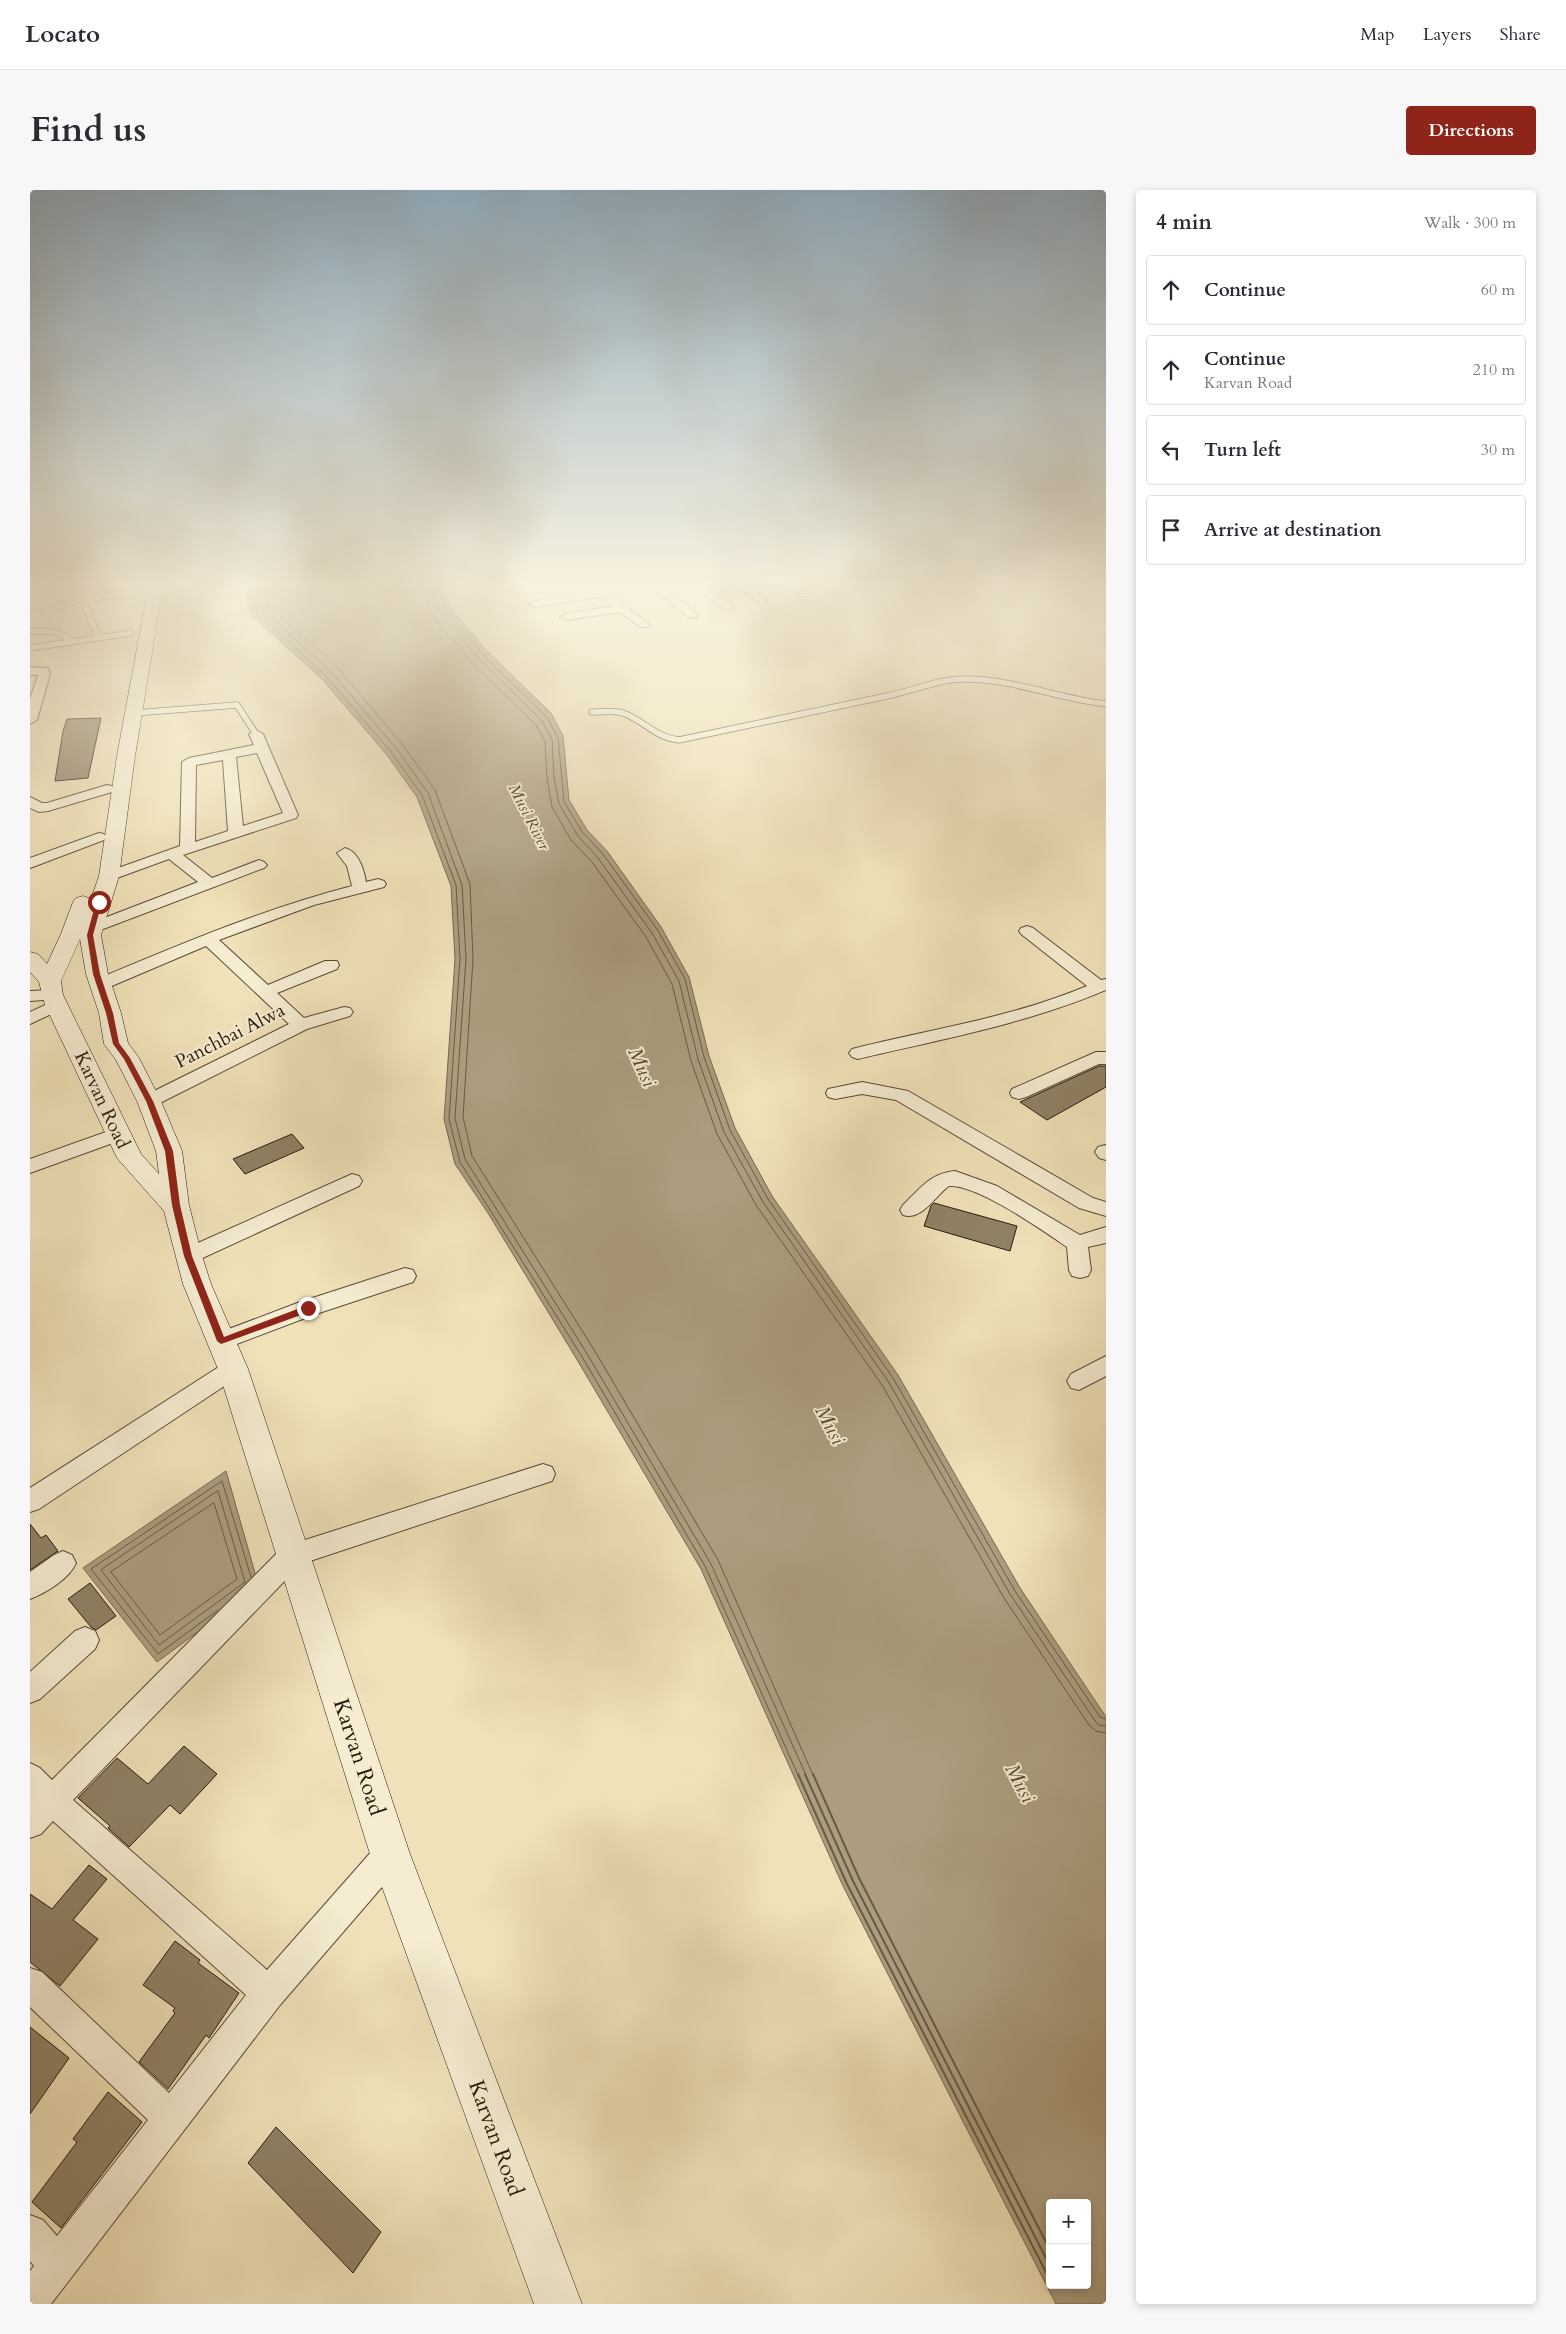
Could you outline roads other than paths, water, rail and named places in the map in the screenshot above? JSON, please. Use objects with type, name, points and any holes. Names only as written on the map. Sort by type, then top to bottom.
[{"type":"street","points":[[30,720],[41,684]]},
{"type":"street","points":[[93,865],[124,684]]},
{"type":"street","name":"Karvan Road","points":[[139,684],[109,876],[90,935],[99,979],[116,1044],[127,1058],[149,1101],[169,1151],[176,1205],[188,1256],[227,1355],[390,1854],[558,2304]]},
{"type":"street","points":[[109,876],[171,853],[187,849],[291,815],[259,741],[229,754],[189,762],[187,849]]},
{"type":"street","points":[[229,754],[236,833]]},
{"type":"street","points":[[30,801],[39,808],[48,808],[107,788]]},
{"type":"street","points":[[30,863],[99,838]]},
{"type":"street","points":[[171,853],[210,884]]},
{"type":"street","points":[[345,853],[356,866],[360,888]]},
{"type":"street","points":[[92,928],[259,866]]},
{"type":"street","points":[[30,1019],[47,994],[72,934],[89,883]]},
{"type":"street","points":[[47,994],[77,972],[99,979],[308,902],[378,884]]},
{"type":"street","points":[[1026,931],[1102,985]]},
{"type":"street","name":"Panchbai Alwa","points":[[149,1101],[301,1025],[208,939]]},
{"type":"street","name":"Karvan Road","points":[[30,959],[130,1158],[171,1204],[176,1205]]},
{"type":"street","points":[[265,992],[331,965]]},
{"type":"street","points":[[858,1052],[1005,1020],[1056,1005],[1102,985]]},
{"type":"street","points":[[301,1025],[344,1012]]},
{"type":"street","points":[[1019,1093],[1096,1058],[1106,1058]]},
{"type":"street","points":[[836,1093],[862,1088],[902,1095],[1086,1203],[1106,1209]]},
{"type":"street","points":[[30,1166],[117,1134]]},
{"type":"street","points":[[910,1210],[944,1179],[956,1178],[972,1183],[1021,1207],[1077,1243],[1106,1236]]},
{"type":"street","points":[[188,1256],[352,1181]]},
{"type":"street","points":[[1077,1243],[1080,1270]]},
{"type":"street","points":[[30,1501],[227,1355],[308,1308],[405,1276]]},
{"type":"street","points":[[1079,1381],[1106,1365]]},
{"type":"street","points":[[30,1823],[292,1555],[543,1474]]},
{"type":"street","points":[[30,1587],[63,1563]]},
{"type":"street","points":[[30,1690],[85,1640]]},
{"type":"street","points":[[30,1778],[51,1800],[268,1993]]},
{"type":"street","points":[[30,2301],[268,1993],[390,1854]]},
{"type":"street","points":[[30,1984],[171,2118]]},
{"type":"street","points":[[30,2233],[58,2266]]},
{"type":"lane","points":[[592,712],[615,712],[626,715],[660,738],[679,740],[898,694],[933,684]]},
{"type":"lane","points":[[1016,684],[1088,702],[1106,704]]},
{"type":"lane","points":[[134,714],[237,705],[240,707],[259,741]]},
{"type":"water","points":[[326,684],[521,684],[551,713],[563,736],[569,800],[587,830],[607,851],[661,927],[689,977],[709,1056],[735,1128],[772,1196],[898,1375],[1020,1588],[1106,1717],[1106,2304],[1056,2304],[1048,2289],[1091,2289],[1091,2199],[1046,2199],[1046,2284],[843,1886],[701,1569],[488,1213],[455,1164],[444,1119],[455,959],[451,886],[417,797],[387,755]]},
{"type":"water","points":[[226,1471],[259,1587],[157,1662],[83,1568]]},
{"type":"water label","name":"Musi River","points":[[529,817]]},
{"type":"water label","name":"Musi","points":[[642,1067]]},
{"type":"water label","name":"Musi","points":[[830,1425]]},
{"type":"water label","name":"Musi","points":[[1020,1783]]}]
